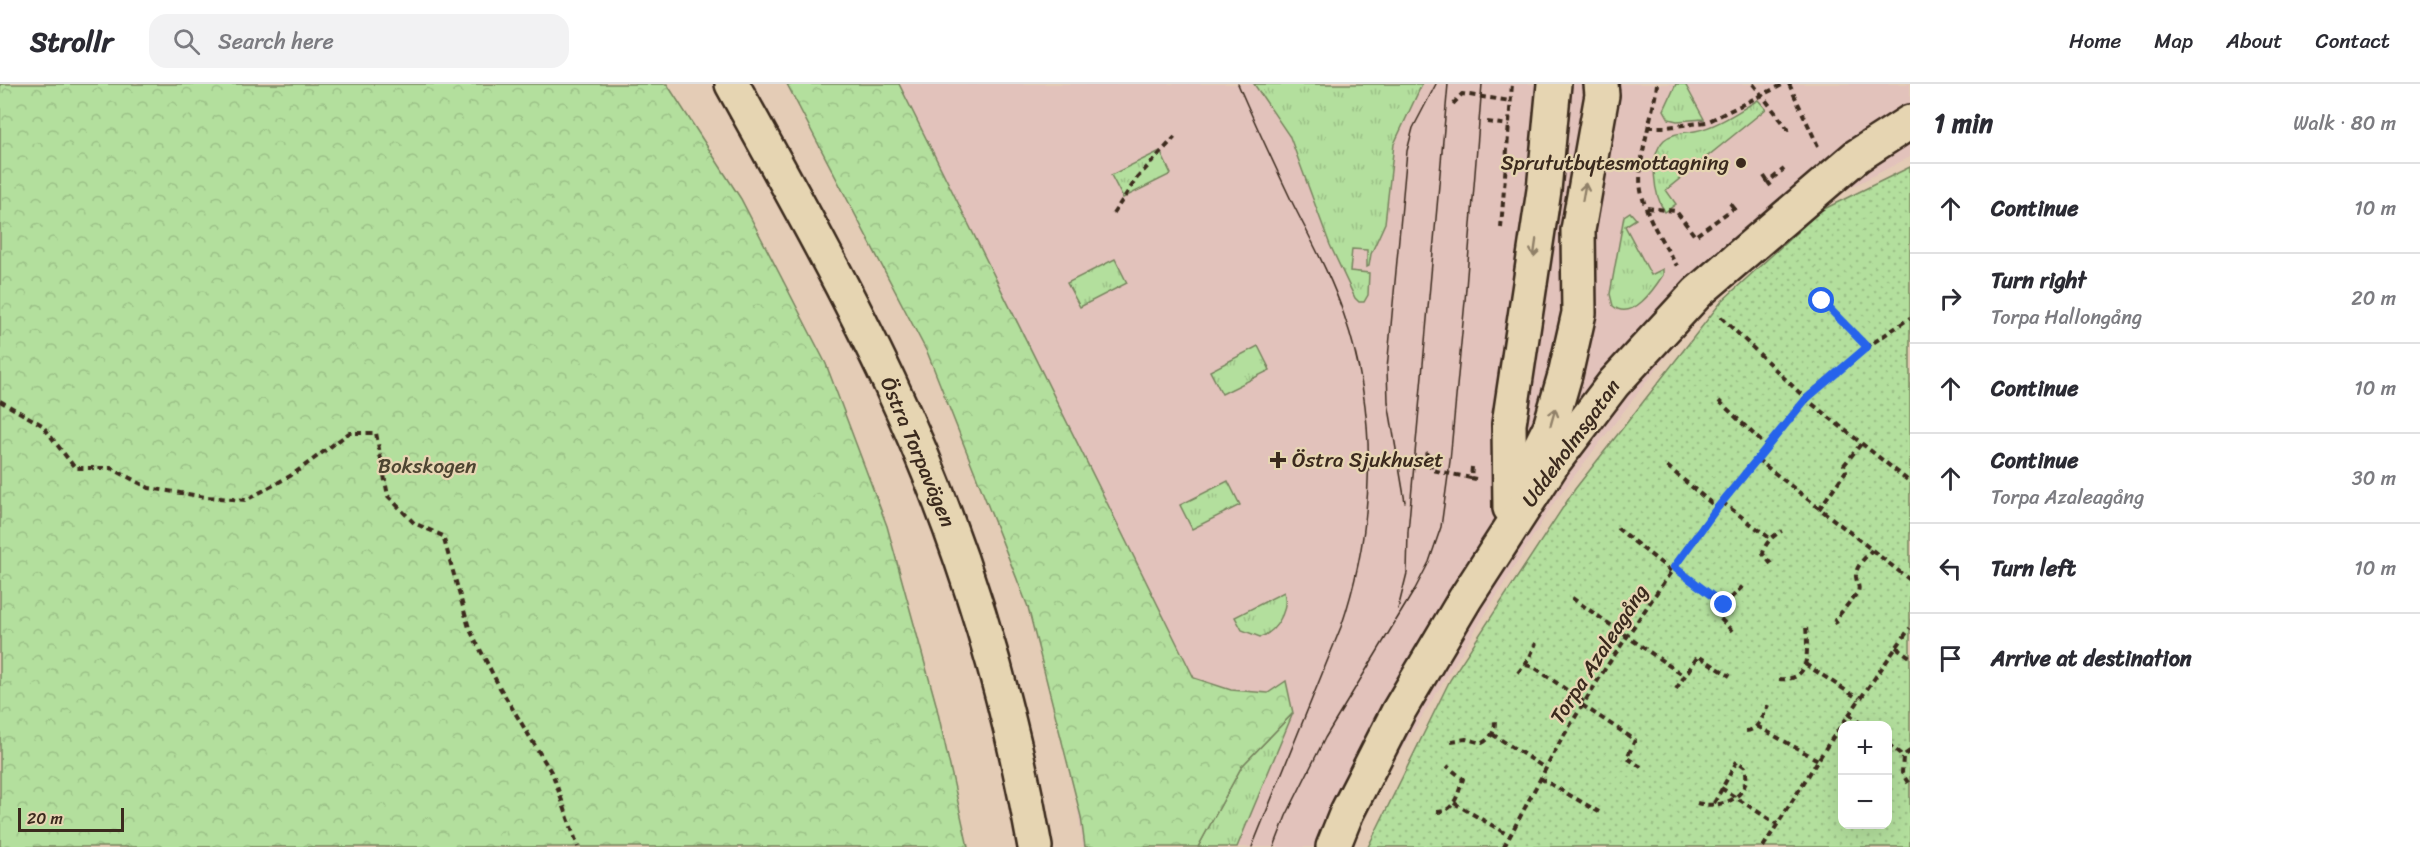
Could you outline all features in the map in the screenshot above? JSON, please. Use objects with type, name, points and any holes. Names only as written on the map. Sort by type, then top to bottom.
[{"type":"street","name":"Östra Torpavägen","points":[[732,84],[856,314],[889,381],[937,491],[973,594],[998,680],[1020,769],[1035,847]]},
{"type":"street","points":[[1510,508],[1509,424],[1544,190],[1554,84]]},
{"type":"street","points":[[1496,548],[1510,508],[1550,427],[1565,375],[1579,313],[1578,230],[1602,95],[1601,84]]},
{"type":"street","name":"Uddeholmsgatan","points":[[1334,847],[1347,812],[1398,712],[1496,548],[1553,463],[1614,383],[1706,301],[1857,156],[1910,122]]},
{"type":"path","points":[[1658,84],[1648,127],[1641,192],[1646,207],[1676,266],[1706,301],[1806,399],[1910,482]]},
{"type":"path","points":[[1753,84],[1788,129],[1784,132]]},
{"type":"path","points":[[1648,127],[1707,122],[1784,84]]},
{"type":"path","points":[[1453,104],[1462,94],[1511,101]]},
{"type":"path","points":[[1486,122],[1509,125]]},
{"type":"path","points":[[1113,214],[1137,178],[1175,138]]},
{"type":"path","points":[[1764,176],[1768,182]]},
{"type":"path","points":[[1730,203],[1742,219]]},
{"type":"path","points":[[1646,207],[1678,209],[1695,236],[1734,208]]},
{"type":"path","points":[[1822,301],[1867,347]]},
{"type":"path","name":"Torpa Azaleagång","points":[[1504,847],[1545,768],[1583,703],[1626,637],[1717,508],[1806,399],[1867,347],[1910,318]]},
{"type":"path","points":[[0,401],[42,425],[75,468],[111,468],[149,488],[246,500],[292,475],[348,433],[376,433],[388,496],[414,523],[443,537],[469,628],[500,688],[553,775],[578,847]]},
{"type":"path","points":[[1719,401],[1767,447]]},
{"type":"path","points":[[1819,508],[1846,471],[1844,465],[1862,444]]},
{"type":"path","points":[[1426,452],[1432,470],[1471,478]]},
{"type":"path","points":[[1757,459],[1910,580]]},
{"type":"path","points":[[1666,466],[1717,508]]},
{"type":"path","points":[[1722,502],[1771,539]]},
{"type":"path","points":[[1617,528],[1724,605]]},
{"type":"path","points":[[1771,564],[1763,554],[1764,547],[1775,534],[1782,531]]},
{"type":"path","points":[[1837,624],[1835,621],[1858,592],[1857,570],[1872,550]]},
{"type":"path","points":[[1732,631],[1719,617],[1721,608],[1743,586]]},
{"type":"path","points":[[1572,598],[1684,676]]},
{"type":"path","points":[[1779,679],[1789,680],[1801,673],[1805,664],[1806,625]]},
{"type":"path","points":[[1763,847],[1818,760],[1910,628]]},
{"type":"path","points":[[1518,673],[1526,665],[1536,643]]},
{"type":"path","points":[[1896,647],[1910,657]]},
{"type":"path","points":[[1676,689],[1698,656],[1730,676]]},
{"type":"path","points":[[1805,664],[1859,699]]},
{"type":"path","points":[[1526,665],[1534,668],[1635,740],[1627,758],[1641,767]]},
{"type":"path","points":[[1746,731],[1753,730],[1757,726],[1768,705]]},
{"type":"path","points":[[1849,714],[1858,721]]},
{"type":"path","points":[[1451,741],[1466,739],[1482,744],[1495,728],[1494,717]]},
{"type":"path","points":[[1757,726],[1818,760]]},
{"type":"path","points":[[1492,734],[1545,768]]},
{"type":"path","points":[[1892,748],[1903,756]]},
{"type":"path","points":[[1903,756],[1910,751]]},
{"type":"path","points":[[1903,756],[1902,773],[1910,786]]},
{"type":"path","points":[[1697,803],[1708,806],[1728,803],[1735,797],[1744,783],[1746,772],[1745,767],[1737,761],[1713,805]]},
{"type":"path","points":[[1437,812],[1448,810],[1454,804],[1463,779],[1447,766]]},
{"type":"path","points":[[1540,778],[1599,812]]},
{"type":"path","points":[[1721,789],[1777,824]]},
{"type":"path","points":[[1454,804],[1510,836]]},
{"type":"shaded area","name":"Östra Sjukhuset","points":[[787,84],[1910,84],[1910,157],[1822,202],[1778,236],[1694,320],[1555,501],[1371,799],[1352,847],[1083,847],[1077,804],[1028,607],[928,354]]},
{"type":"green space","name":"Bokskogen","points":[[0,84],[667,84],[741,199],[826,364],[887,526],[936,704],[968,847],[0,847]]},
{"type":"green space","points":[[787,84],[899,84],[1194,678],[1231,690],[1268,693],[1286,681],[1293,713],[1242,766],[1198,847],[1085,847],[1081,817],[1028,607],[928,354]]},
{"type":"green space","points":[[1254,84],[1422,84],[1394,144],[1385,223],[1371,254],[1369,266],[1367,267],[1367,250],[1352,249],[1350,271],[1369,273],[1368,295],[1364,302],[1359,302],[1355,298],[1330,245],[1290,137]]},
{"type":"green space","points":[[1676,84],[1685,84],[1704,119],[1677,121],[1669,119],[1664,110]]},
{"type":"green space","points":[[1758,100],[1766,109],[1666,190],[1676,204],[1665,212],[1658,196],[1654,176],[1656,156],[1664,140],[1674,135],[1711,126]]},
{"type":"green space","points":[[1160,151],[1171,174],[1123,198],[1111,175]]},
{"type":"green space","points":[[1910,167],[1910,847],[1368,847],[1450,680],[1575,489],[1722,301],[1820,211]]},
{"type":"green space","points":[[1630,212],[1636,219],[1625,226],[1651,275],[1663,269],[1663,275],[1642,302],[1628,310],[1620,310],[1613,306],[1610,294],[1624,216]]},
{"type":"green space","points":[[1115,259],[1127,283],[1080,307],[1067,283]]},
{"type":"green space","points":[[1258,346],[1270,370],[1222,394],[1210,371]]},
{"type":"green space","points":[[1228,481],[1240,505],[1192,529],[1180,505]]},
{"type":"green space","points":[[1284,592],[1285,606],[1272,630],[1260,637],[1242,630],[1235,617]]},
{"type":"green space","points":[[1293,713],[1237,847],[1198,847],[1242,766]]},
{"type":"tram line","points":[[1238,84],[1327,272],[1344,315],[1363,392],[1368,471],[1361,550],[1341,627],[1252,847]]},
{"type":"tram line","points":[[1405,502],[1388,402],[1387,369],[1407,151],[1413,128],[1436,84]]},
{"type":"tram line","points":[[1398,609],[1407,573],[1408,532],[1448,84]]},
{"type":"tram line","points":[[1274,847],[1286,816],[1325,738],[1415,589],[1429,562],[1441,527],[1450,461],[1465,301],[1482,84]]},
{"type":"place","name":"Sprututbytesmottagning","points":[[1741,163]]},
{"type":"place","name":"Östra Sjukhuset","points":[[1278,460]]},
{"type":"route","points":[[1724,605],[1674,567],[1714,512],[1806,399],[1867,347],[1822,301]]}]
